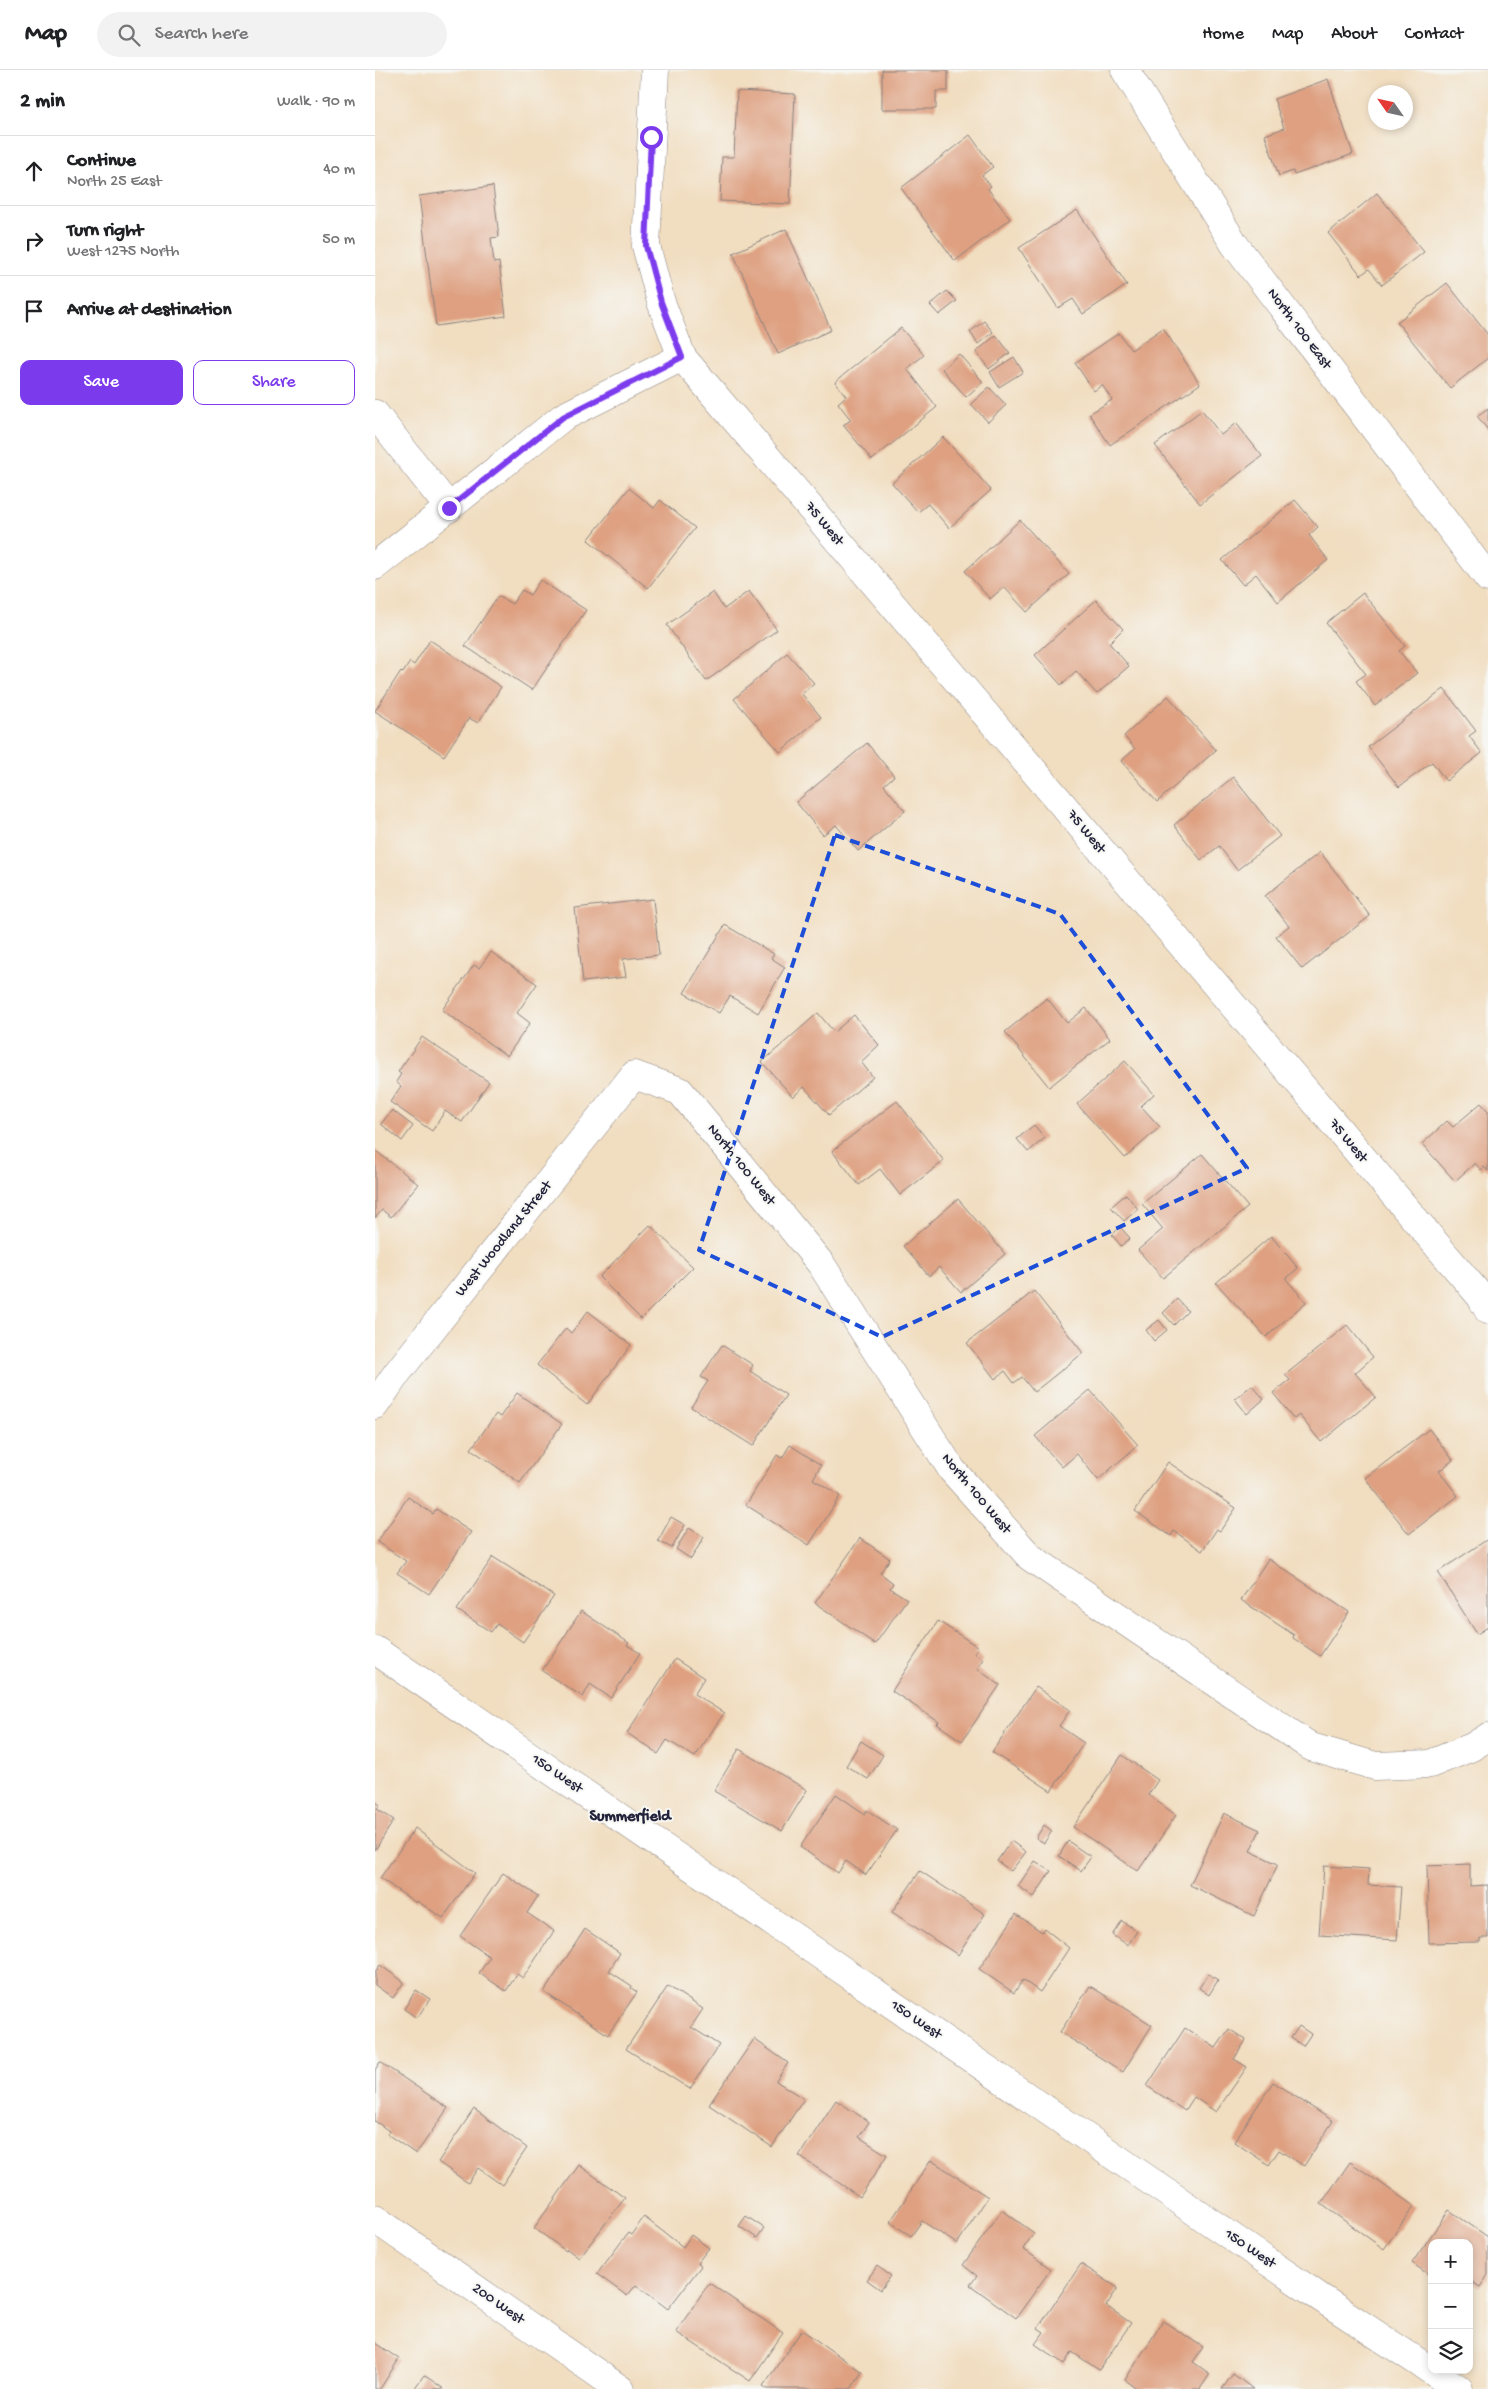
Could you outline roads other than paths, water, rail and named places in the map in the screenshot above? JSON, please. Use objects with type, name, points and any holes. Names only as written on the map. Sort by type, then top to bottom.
[{"type":"street","name":"75 West","points":[[655,70],[646,246],[661,302],[682,357],[1486,1300]]},
{"type":"street","name":"North 100 East","points":[[1125,70],[1235,245],[1488,578]]},
{"type":"street","points":[[375,566],[563,417],[682,357]]},
{"type":"street","points":[[375,414],[449,508]]},
{"type":"street","name":"West Woodland Street","points":[[375,1405],[397,1373],[635,1075]]},
{"type":"street","name":"North 100 West","points":[[635,1075],[680,1090],[821,1264],[951,1470],[1029,1557],[1311,1747],[1375,1766],[1430,1764],[1472,1747],[1488,1737]]},
{"type":"street","name":"150 West","points":[[375,1650],[1313,2292],[1459,2389]]},
{"type":"street","name":"200 West","points":[[375,2219],[620,2389]]},
{"type":"district","name":"Summerfield","points":[[630,1817]]}]
